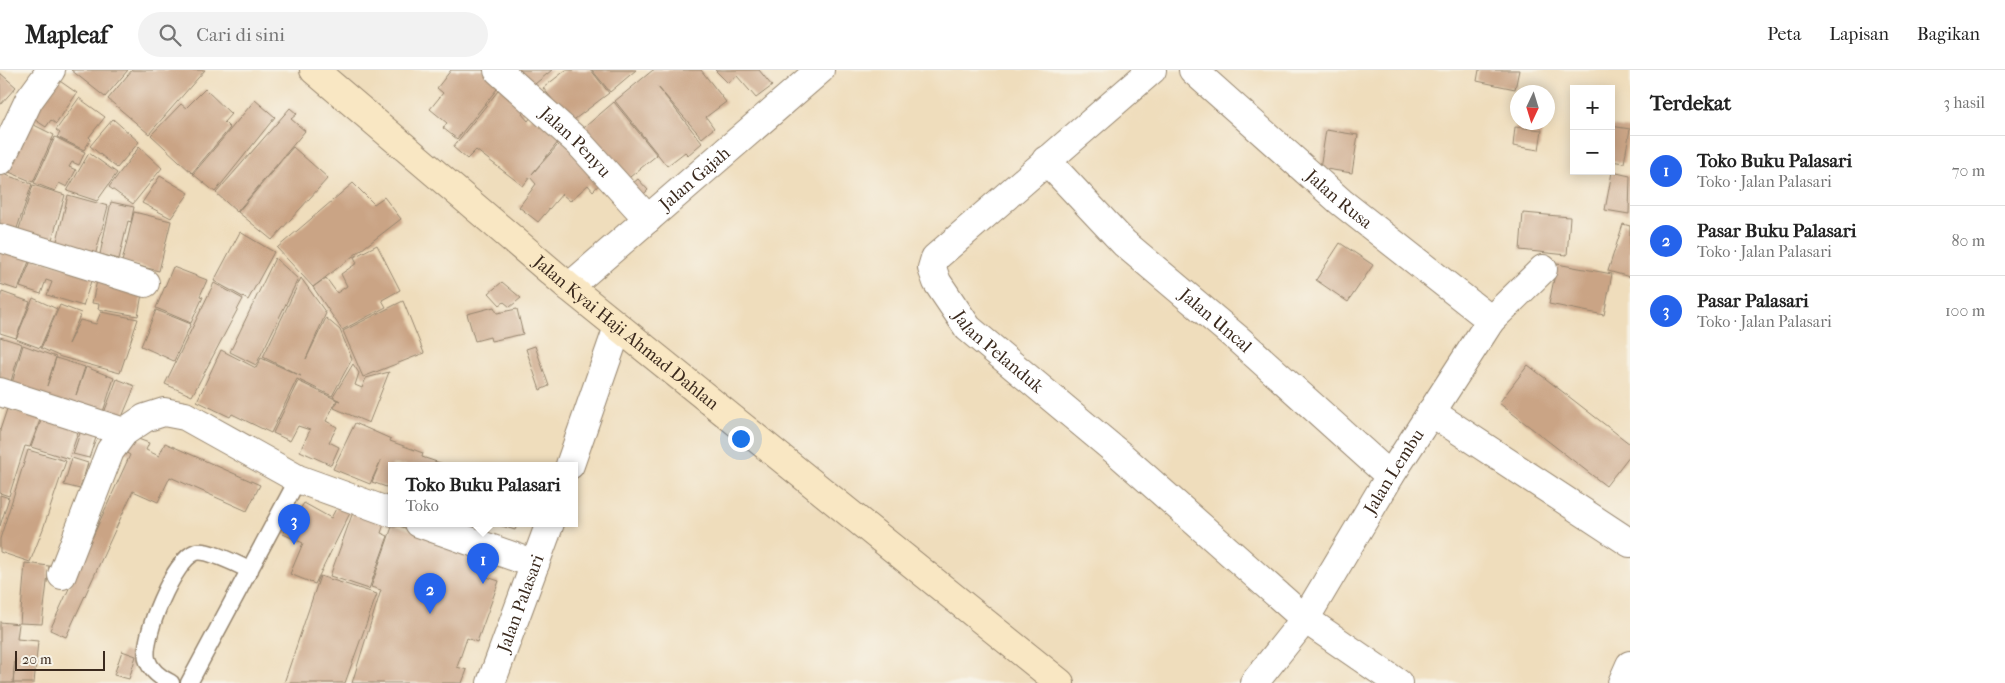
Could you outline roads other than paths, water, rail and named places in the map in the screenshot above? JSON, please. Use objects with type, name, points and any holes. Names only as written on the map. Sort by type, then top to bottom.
[{"type":"main road","name":"Jalan Kyai Haji Ahmad Dahlan","points":[[314,70],[569,287],[1060,683]]},
{"type":"street","points":[[0,161],[29,100],[51,70]]},
{"type":"street","name":"Jalan Penyu","points":[[498,70],[579,143],[648,219]]},
{"type":"street","name":"Jalan Gajah","points":[[569,287],[820,70]]},
{"type":"street","name":"Jalan Pelanduk","points":[[1152,70],[935,258],[932,268],[937,282],[968,328],[1118,453],[1305,619],[1398,683]]},
{"type":"street","name":"Jalan Rusa","points":[[1192,70],[1341,202],[1492,320]]},
{"type":"street","name":"Jalan Uncal","points":[[1046,160],[1124,243],[1238,339],[1390,476]]},
{"type":"street","points":[[0,238],[145,283]]},
{"type":"street","name":"Jalan Lembu","points":[[1254,683],[1305,619],[1390,476],[1492,320],[1543,268]]},
{"type":"street","points":[[571,462],[618,327]]},
{"type":"street","points":[[0,392],[124,432]]},
{"type":"street","points":[[62,575],[110,451],[124,432],[145,418],[164,412],[185,416],[298,479],[388,512]]},
{"type":"street","points":[[1431,412],[1630,543]]},
{"type":"street","points":[[430,527],[535,564]]},
{"type":"street","name":"Jalan Palasari","points":[[491,683],[549,527]]},
{"type":"street","points":[[1622,683],[1630,665]]},
{"type":"lane","points":[[189,683],[298,479]]},
{"type":"lane","points":[[171,683],[153,670],[148,661],[146,648],[149,631],[174,575],[186,557],[198,552],[212,555],[250,570]]},
{"type":"place","name":"Pasar Palasari","points":[[294,545]]},
{"type":"place","name":"Toko Buku Palasari","points":[[483,584]]},
{"type":"place","name":"Pasar Buku Palasari","points":[[430,614]]}]
